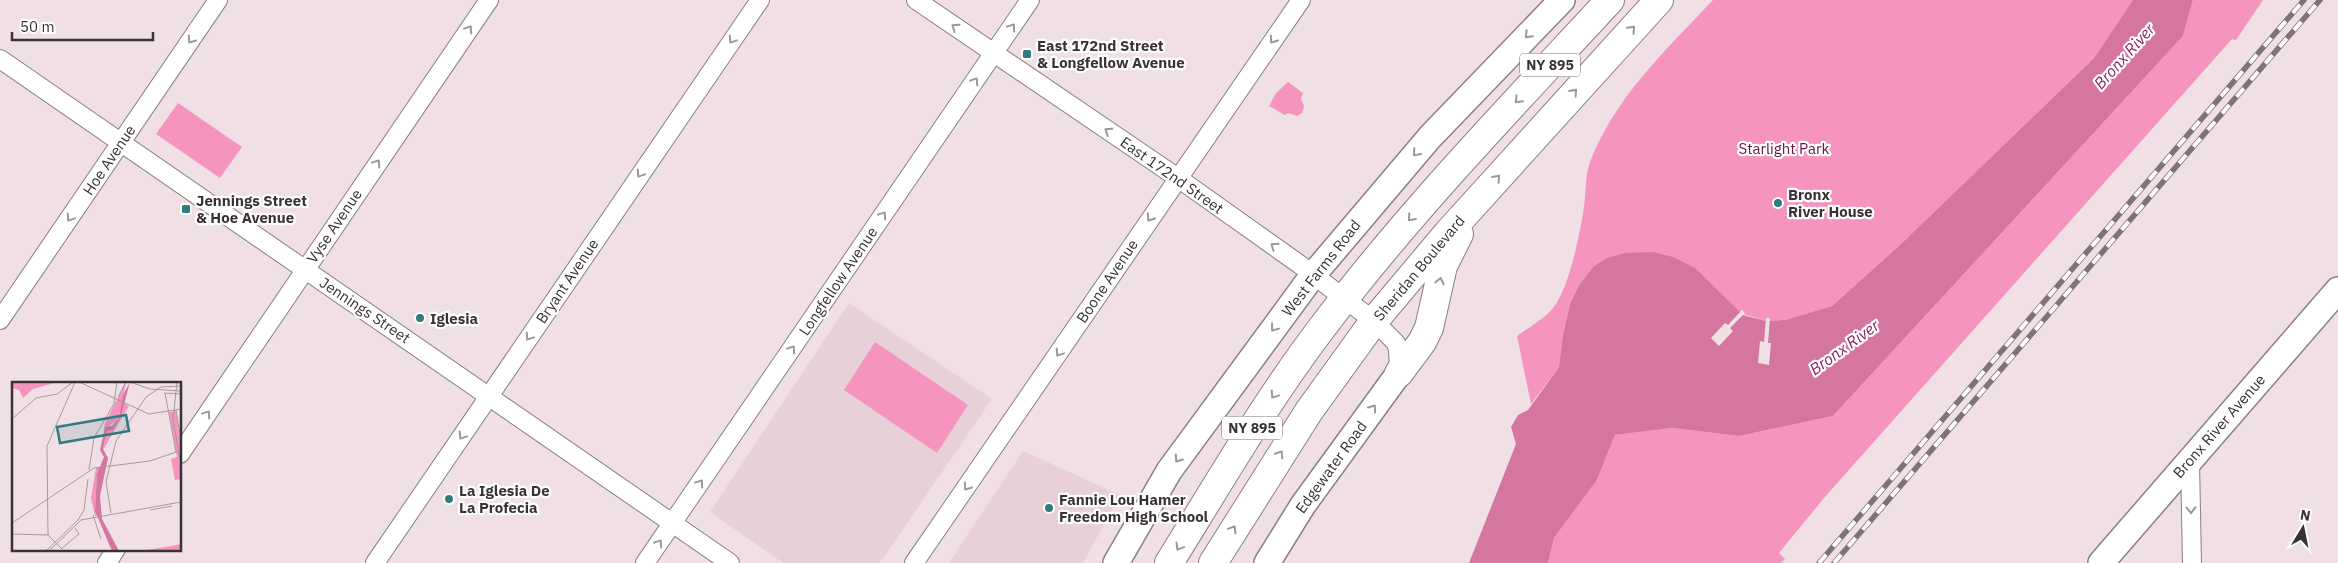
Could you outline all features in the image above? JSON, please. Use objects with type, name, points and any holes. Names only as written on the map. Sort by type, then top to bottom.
[{"type":"main road","name":"NY 895","points":[[1169,563],[1254,424],[1292,368],[1345,299],[1397,233],[1610,0]]},
{"type":"main road","name":"Sheridan Boulevard","points":[[1213,563],[1288,442],[1374,321],[1476,202],[1659,0]]},
{"type":"main road","points":[[1399,373],[1426,335],[1443,266],[1476,202]]},
{"type":"street","name":"Hoe Avenue","points":[[0,320],[218,0]]},
{"type":"street","name":"Vyse Avenue","points":[[181,453],[489,0]]},
{"type":"street","name":"Bryant Avenue","points":[[375,563],[760,0]]},
{"type":"street","name":"East 172nd Street","points":[[916,0],[1178,178],[1314,275],[1374,321],[1396,343],[1399,373]]},
{"type":"street","name":"Longfellow Avenue","points":[[646,563],[1030,0]]},
{"type":"street","name":"Boone Avenue","points":[[914,563],[1301,0]]},
{"type":"street","name":"West Farms Road","points":[[1116,563],[1169,471],[1314,275],[1430,137],[1562,0]]},
{"type":"street","name":"Jennings Street","points":[[0,59],[730,563]]},
{"type":"street","name":"Bronx River Avenue","points":[[2101,563],[2338,290]]},
{"type":"street","name":"Edgewater Road","points":[[1267,563],[1303,504],[1399,373]]},
{"type":"street","points":[[2190,461],[2192,563]]},
{"type":"street","points":[[107,563],[115,550]]},
{"type":"shaded area","points":[[849,303],[992,399],[880,563],[783,563],[710,512]]},
{"type":"shaded area","name":"Fannie Lou Hamer Freedom High School","points":[[1023,451],[1120,495],[1083,563],[949,563]]},
{"type":"green space","name":"Starlight Park","points":[[1713,0],[2133,0],[2094,58],[1901,244],[1832,306],[1785,320],[1766,321],[1593,267],[1579,285],[1570,304],[1563,334],[1559,367],[1531,404],[1517,336],[1553,308],[1564,288],[1580,231],[1586,178],[1590,162],[1613,116],[1643,75]]},
{"type":"green space","points":[[2193,0],[2263,0],[2236,40],[2232,39],[1824,498],[1779,553],[1785,559],[1781,563],[1548,563],[1554,538],[1597,480],[1615,435],[1672,428],[1739,436],[1833,416],[2183,36]]},
{"type":"green space","points":[[1288,82],[1303,93],[1301,99],[1304,106],[1302,113],[1297,116],[1288,113],[1285,115],[1269,106],[1276,93]]},
{"type":"green space","points":[[178,103],[242,147],[220,178],[156,134]]},
{"type":"green space","points":[[875,342],[968,405],[937,453],[844,390]]},
{"type":"water","name":"Bronx River","points":[[2133,0],[2193,0],[2183,36],[1833,416],[1739,436],[1672,428],[1615,435],[1597,480],[1554,538],[1548,563],[1469,563],[1516,444],[1511,427],[1518,415],[1528,410],[1559,367],[1563,334],[1570,304],[1579,285],[1593,267],[1607,258],[1625,253],[1653,252],[1673,257],[1695,268],[1743,315],[1766,321],[1785,320],[1832,306],[1901,244],[2094,58]]},
{"type":"pier","points":[[1742,310],[1745,313],[1730,328],[1733,331],[1719,346],[1711,338],[1725,323],[1728,325]]},
{"type":"pier","points":[[1766,318],[1770,318],[1768,343],[1771,343],[1769,365],[1758,363],[1760,341],[1764,342]]},
{"type":"railway","points":[[1819,563],[2304,0]]},
{"type":"railway","points":[[1834,563],[2320,0]]},
{"type":"place","name":"East 172nd Street & Longfellow Avenue","points":[[1027,54]]},
{"type":"place","name":"Bronx River House","points":[[1778,203]]},
{"type":"place","name":"Jennings Street & Hoe Avenue","points":[[186,209]]},
{"type":"place","name":"Iglesia","points":[[420,318]]},
{"type":"place","name":"La Iglesia De La Profecia","points":[[449,499]]},
{"type":"place","name":"Fannie Lou Hamer Freedom High School","points":[[1049,508]]}]
